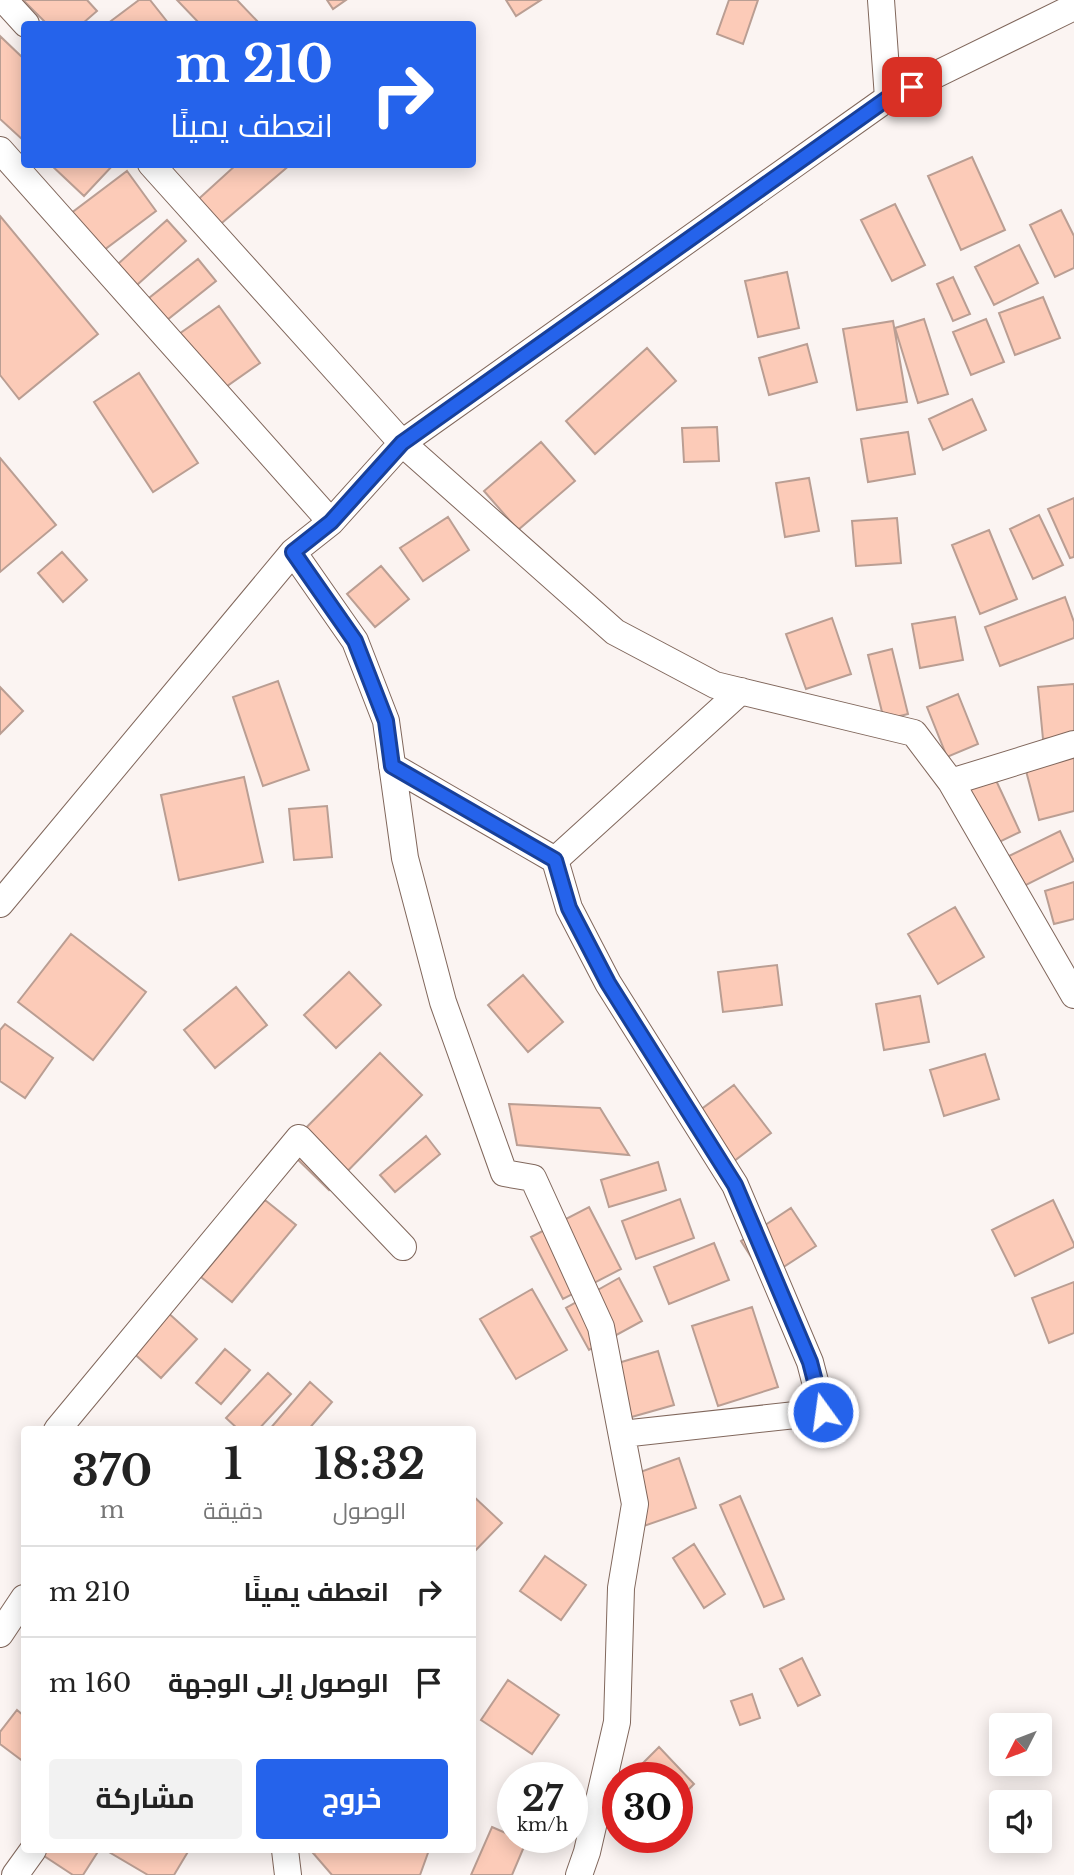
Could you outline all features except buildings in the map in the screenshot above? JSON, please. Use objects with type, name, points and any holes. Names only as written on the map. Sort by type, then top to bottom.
[{"type":"street","points":[[4,0],[23,21]]},
{"type":"street","points":[[881,0],[888,98]]},
{"type":"street","points":[[0,904],[293,552],[331,522],[402,443],[888,98],[1074,7]]},
{"type":"street","points":[[1,153],[331,522]]},
{"type":"street","points":[[155,168],[402,443],[615,632],[715,685],[914,733],[951,782],[1074,995]]},
{"type":"street","points":[[293,552],[355,641],[386,721],[405,858],[443,1002],[504,1173],[533,1178],[601,1327],[635,1503],[621,1588],[617,1722],[587,1852],[579,1875]]},
{"type":"street","points":[[555,860],[741,691]]},
{"type":"street","points":[[951,782],[1074,744]]},
{"type":"street","points":[[392,766],[555,860],[569,908],[608,983],[735,1185],[810,1362],[823,1412],[622,1434]]},
{"type":"street","points":[[60,1426],[299,1138],[403,1247]]},
{"type":"street","points":[[0,1634],[21,1602]]},
{"type":"street","points":[[15,1875],[31,1853]]},
{"type":"street","points":[[285,1853],[288,1875]]},
{"type":"route","points":[[823,1412],[810,1362],[735,1185],[608,983],[569,908],[555,860],[392,766],[386,721],[355,641],[293,552],[331,522],[402,443],[888,98],[912,87]]}]
